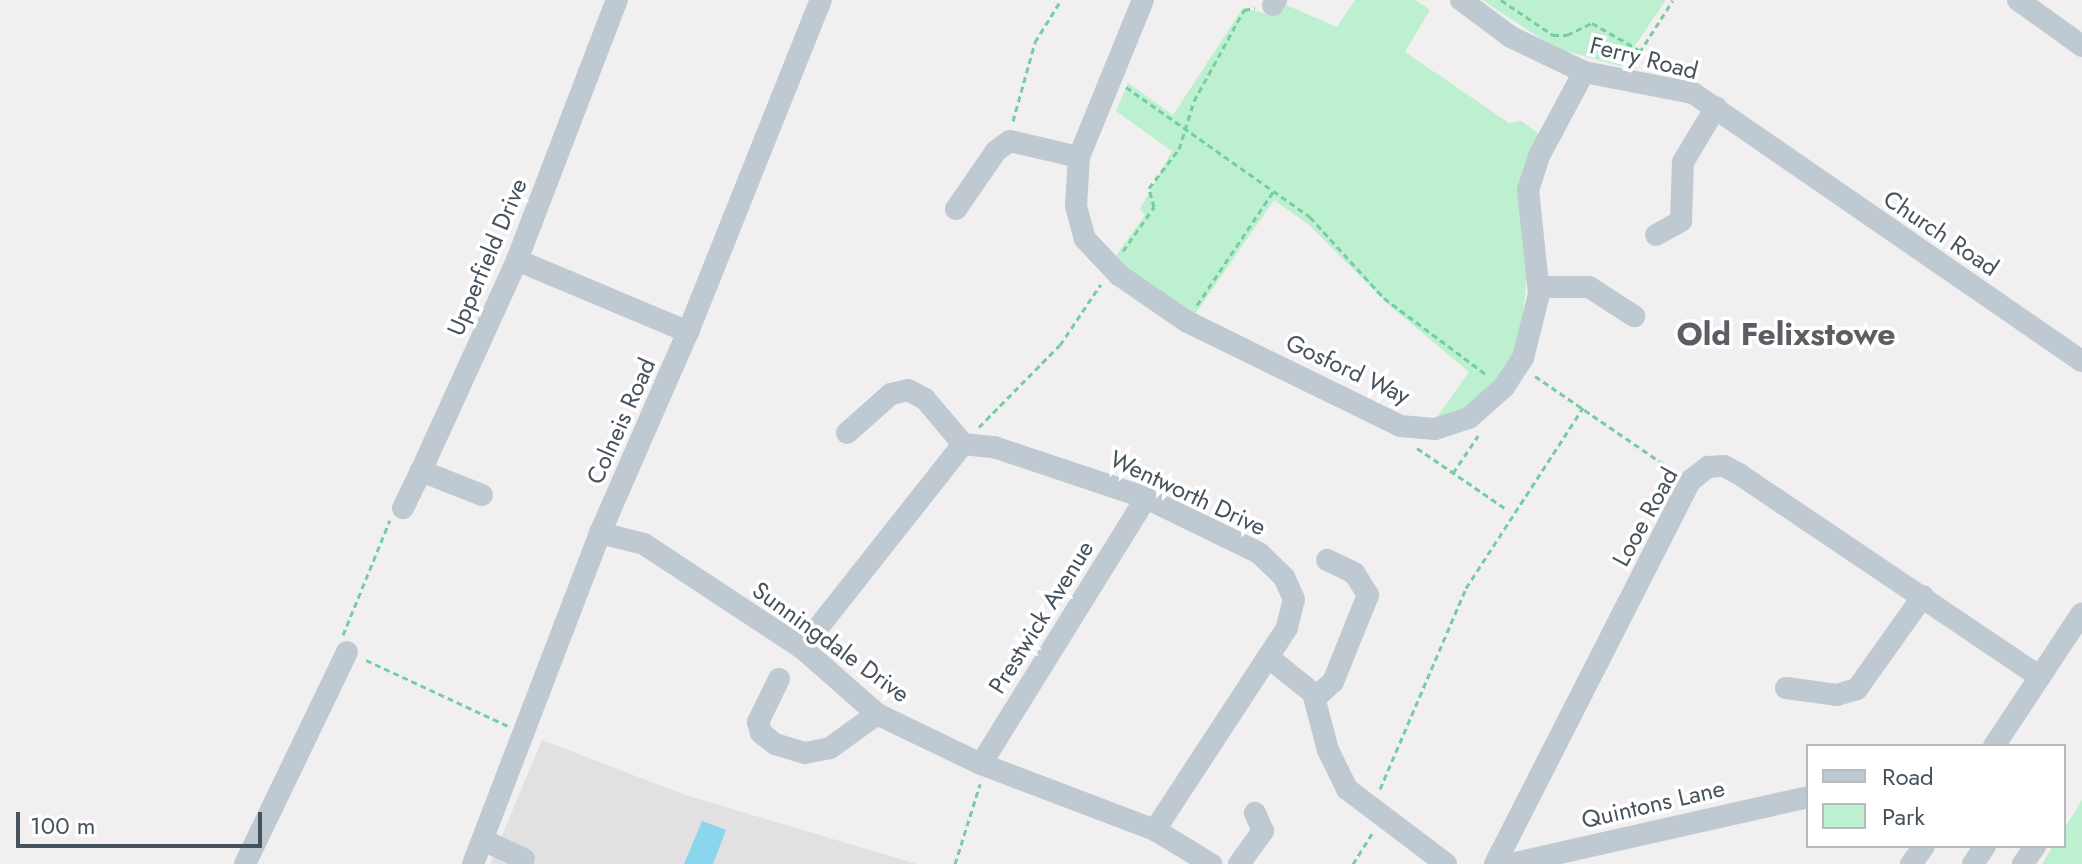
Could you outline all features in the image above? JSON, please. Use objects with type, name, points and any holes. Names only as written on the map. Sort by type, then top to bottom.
[{"type":"street","name":"Upperfield Drive","points":[[403,508],[517,260],[617,0]]},
{"type":"street","name":"Colneis Road","points":[[473,864],[526,735],[600,533],[688,332],[821,0]]},
{"type":"street","name":"Gosford Way","points":[[1143,0],[1079,157],[1075,191],[1081,231],[1111,269],[1186,321],[1400,426],[1453,425],[1485,407],[1519,365],[1534,328],[1539,287],[1528,190],[1536,161],[1584,72]]},
{"type":"street","name":"Ferry Road","points":[[1461,0],[1511,37],[1584,72],[1623,82],[1693,93],[1770,148]]},
{"type":"street","points":[[2018,0],[2082,46]]},
{"type":"street","points":[[1656,235],[1681,221],[1683,162],[1716,107]]},
{"type":"street","points":[[956,209],[996,151],[1010,141],[1079,157]]},
{"type":"street","name":"Church Road","points":[[1770,148],[2082,361]]},
{"type":"street","points":[[517,260],[688,332]]},
{"type":"street","points":[[1539,287],[1589,287],[1634,316]]},
{"type":"street","points":[[802,648],[963,444],[925,399],[908,390],[891,394],[847,433]]},
{"type":"street","name":"Wentworth Drive","points":[[963,444],[994,447],[1146,498],[1259,553],[1288,582],[1293,613],[1268,657],[1155,830]]},
{"type":"street","name":"Looe Road","points":[[1495,864],[1690,481],[1708,467],[1728,468],[2040,677]]},
{"type":"street","points":[[421,471],[482,495]]},
{"type":"street","name":"Prestwick Avenue","points":[[981,764],[1146,498]]},
{"type":"street","name":"Sunningdale Drive","points":[[600,533],[644,544],[802,648],[877,714],[981,764],[1155,830],[1211,864]]},
{"type":"street","points":[[1315,698],[1333,682],[1368,595],[1354,573],[1327,560]]},
{"type":"street","points":[[1786,688],[1837,695],[1857,689],[1923,596]]},
{"type":"street","points":[[1995,744],[2080,619]]},
{"type":"street","points":[[245,864],[347,652]]},
{"type":"street","points":[[1268,657],[1305,683],[1315,698],[1344,785],[1370,811],[1446,864]]},
{"type":"street","points":[[779,679],[758,722],[761,733],[775,744],[805,753],[830,748],[877,714]]},
{"type":"street","name":"Quintons Lane","points":[[1511,864],[1806,797]]},
{"type":"street","points":[[1239,864],[1263,831],[1255,813]]},
{"type":"street","points":[[483,840],[524,859]]},
{"type":"path","points":[[1010,141],[1035,42],[1061,0]]},
{"type":"path","points":[[1501,0],[1553,35],[1567,35],[1592,23],[1639,50]]},
{"type":"path","points":[[1623,82],[1639,50],[1673,0]]},
{"type":"path","points":[[963,444],[1060,345],[1154,207],[1149,188],[1179,149],[1194,101],[1244,10],[1274,2]]},
{"type":"path","points":[[1113,78],[1310,217],[1384,298],[1504,387]]},
{"type":"path","points":[[1186,321],[1273,192]]},
{"type":"path","points":[[1519,365],[1690,481]]},
{"type":"path","points":[[1453,473],[1485,425],[1485,407]]},
{"type":"path","points":[[1353,864],[1375,825],[1370,811],[1466,588],[1583,408]]},
{"type":"path","points":[[1400,426],[1418,450],[1506,509]]},
{"type":"path","points":[[403,508],[393,511],[338,648],[526,735]]},
{"type":"path","points":[[955,864],[981,764]]},
{"type":"shaded area","points":[[542,740],[685,795],[917,864],[490,864]]},
{"type":"green space","points":[[1355,0],[1415,0],[1430,10],[1405,52],[1509,123],[1521,121],[1542,136],[1520,342],[1503,374],[1479,400],[1453,416],[1437,417],[1469,372],[1389,305],[1308,224],[1274,200],[1193,317],[1112,261],[1145,215],[1140,209],[1172,151],[1116,111],[1128,83],[1173,115],[1243,8],[1276,16],[1286,5],[1337,27]]},
{"type":"green space","points":[[1482,0],[1666,0],[1621,66],[1555,48]]},
{"type":"green space","points":[[2082,800],[2082,864],[2042,864],[2052,848],[2066,848],[2066,826]]},
{"type":"water","points":[[702,821],[726,830],[713,864],[684,864]]},
{"type":"district","name":"Old Felixstowe","points":[[1786,334]]}]
